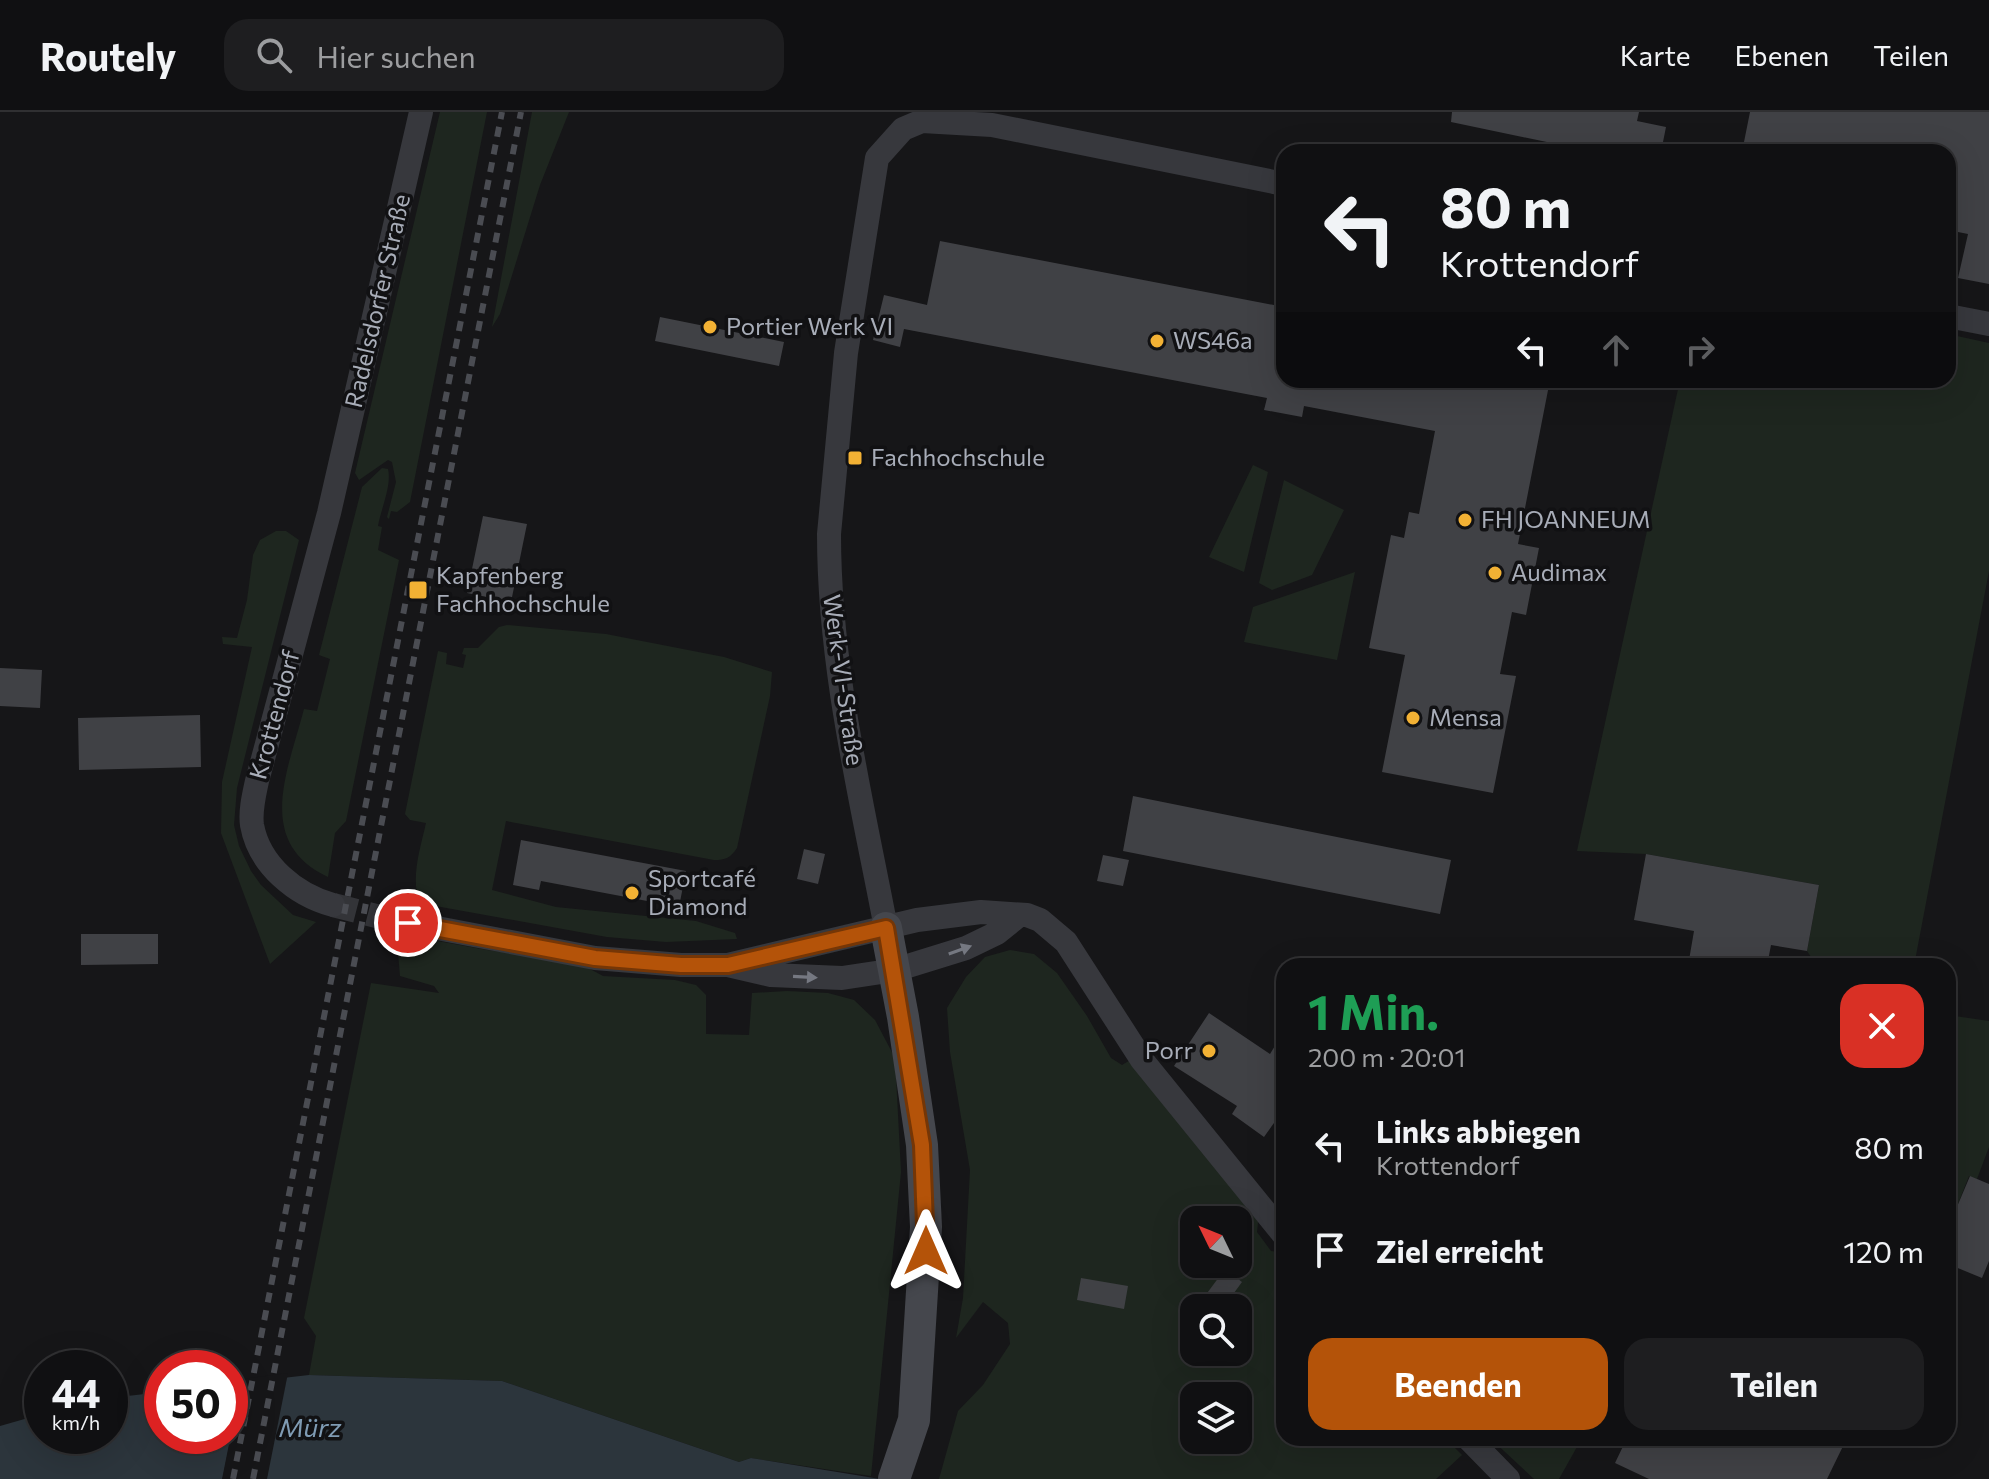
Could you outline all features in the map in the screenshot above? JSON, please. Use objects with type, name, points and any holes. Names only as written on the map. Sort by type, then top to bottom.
[{"type":"main road","name":"Werk-VI-Straße","points":[[886,928],[921,1132],[925,1186],[924,1297],[914,1420],[894,1479]]},
{"type":"street","name":"Radelsdorfer Straße","points":[[335,490],[421,112]]},
{"type":"street","name":"Werk-VI-Straße","points":[[886,928],[835,655],[829,560],[831,503],[846,353],[877,158],[889,141],[903,129],[922,121],[937,120],[992,125],[1276,182]]},
{"type":"street","points":[[1956,318],[1989,324]]},
{"type":"street","name":"Krottendorf","points":[[333,905],[301,892],[276,872],[258,842],[252,825],[252,808],[335,490]]},
{"type":"street","points":[[728,965],[917,920],[981,912],[1022,915],[1040,920],[1066,942],[1142,1060],[1276,1225]]},
{"type":"street","points":[[384,918],[595,958],[681,965],[728,965],[771,975],[842,978],[895,970],[966,948],[997,933],[1022,915]]},
{"type":"street","points":[[1476,1446],[1508,1479]]},
{"type":"shaded area","points":[[440,112],[487,112],[410,502],[397,512],[391,511],[389,519],[396,482],[392,462],[388,460],[359,480],[355,473]]},
{"type":"shaded area","points":[[532,112],[569,112],[540,185],[500,314],[492,327]]},
{"type":"shaded area","points":[[1956,336],[1989,343],[1989,571],[1916,958],[1812,958],[1807,951],[1819,885],[1646,854],[1577,851],[1678,388],[1956,388]]},
{"type":"shaded area","points":[[1253,465],[1268,472],[1244,572],[1209,557]]},
{"type":"shaded area","points":[[382,468],[388,469],[389,482],[378,526],[382,527],[378,550],[399,560],[346,821],[335,833],[328,877],[305,862],[290,844],[283,824],[285,779],[304,709],[317,711],[330,659],[319,655],[362,487]]},
{"type":"shaded area","points":[[1284,480],[1344,510],[1312,575],[1272,590],[1259,583]]},
{"type":"shaded area","points":[[276,531],[286,531],[299,540],[237,788],[234,825],[239,846],[261,885],[293,915],[316,922],[270,964],[221,833],[222,782],[252,647],[223,644],[222,637],[237,638],[247,600],[253,555],[260,540]]},
{"type":"shaded area","points":[[1355,572],[1337,660],[1244,642],[1253,607]]},
{"type":"shaded area","points":[[507,625],[606,634],[724,657],[772,672],[770,696],[737,848],[730,856],[714,860],[506,821],[492,890],[556,907],[696,921],[735,933],[737,939],[666,942],[607,937],[419,903],[416,873],[426,823],[410,820],[405,814],[438,651],[447,653],[446,664],[463,668],[464,648],[478,648],[499,627]]},
{"type":"shaded area","points":[[410,936],[577,962],[603,976],[675,980],[696,985],[706,995],[706,1034],[749,1035],[752,993],[828,993],[854,1000],[875,1020],[895,1058],[901,1172],[871,1476],[751,1458],[739,1462],[502,1381],[309,1375],[316,1336],[304,1318],[371,983],[439,993],[434,986],[400,976],[398,953]]},
{"type":"shaded area","points":[[1010,950],[1034,954],[1057,973],[1111,1058],[1122,1065],[1132,1059],[1259,1213],[1257,1232],[1271,1251],[1276,1252],[1276,1446],[1453,1446],[1462,1455],[1436,1479],[939,1479],[958,1411],[983,1385],[1010,1344],[1008,1323],[983,1302],[956,1338],[963,1298],[970,1170],[950,1052],[947,1008],[966,977],[985,957]]},
{"type":"shaded area","points":[[1956,1016],[1989,1021],[1989,1147],[1977,1179],[1969,1176],[1956,1209]]},
{"type":"shaded area","points":[[1499,1446],[1578,1446],[1559,1479],[1534,1479]]},
{"type":"water","name":"Mürz","points":[[309,1375],[502,1381],[739,1462],[751,1458],[880,1479],[0,1479],[0,1426],[24,1419],[24,1454],[128,1454],[128,1396],[144,1394],[144,1454],[248,1454],[248,1382]]},
{"type":"pier","points":[[288,1373],[267,1479],[222,1479],[227,1454],[248,1454],[248,1378]]},
{"type":"building","points":[[1452,112],[1639,112],[1637,121],[1666,127],[1663,144],[1557,144],[1451,122]]},
{"type":"building","points":[[1750,112],[1989,112],[1989,284],[1958,278],[1968,234],[1956,232],[1956,144],[1744,144]]},
{"type":"building","name":"FH JOANNEUM","points":[[940,241],[1276,305],[1276,388],[1548,388],[1518,544],[1539,548],[1526,615],[1512,612],[1500,674],[1516,676],[1493,793],[1382,772],[1405,655],[1369,648],[1391,535],[1404,538],[1409,512],[1419,514],[1435,431],[1304,406],[1302,417],[1264,410],[1267,398],[904,329],[900,347],[873,340],[884,295],[927,305]]},
{"type":"building","points":[[660,317],[784,342],[779,366],[655,341]]},
{"type":"building","points":[[483,516],[527,524],[511,602],[467,593]]},
{"type":"building","points":[[0,668],[42,670],[40,708],[0,706]]},
{"type":"building","points":[[200,715],[201,767],[79,770],[78,718]]},
{"type":"building","points":[[1133,796],[1451,860],[1440,914],[1123,851]]},
{"type":"building","points":[[521,840],[686,871],[679,907],[541,881],[539,890],[513,885]]},
{"type":"building","points":[[804,849],[825,854],[818,884],[797,879]]},
{"type":"building","points":[[1646,854],[1819,885],[1807,951],[1771,945],[1769,958],[1689,958],[1694,931],[1634,920]]},
{"type":"building","points":[[1103,855],[1129,860],[1123,886],[1097,881]]},
{"type":"building","points":[[81,934],[158,934],[158,964],[81,965]]},
{"type":"building","points":[[1209,1013],[1270,1054],[1276,1044],[1276,1120],[1264,1137],[1232,1114],[1237,1106],[1174,1066]]},
{"type":"building","points":[[1970,1176],[1989,1184],[1989,1261],[1982,1278],[1956,1267],[1956,1209]]},
{"type":"building","points":[[1081,1278],[1128,1286],[1124,1309],[1077,1300]]},
{"type":"building","points":[[1218,1278],[1237,1278],[1242,1282],[1233,1294],[1206,1294]]},
{"type":"building","points":[[1623,1446],[1843,1446],[1827,1479],[1649,1479],[1615,1463]]},
{"type":"tunnel","points":[[333,905],[384,918]]},
{"type":"railway","points":[[233,1479],[502,112]]},
{"type":"railway","points":[[253,1479],[521,112]]},
{"type":"place","name":"Portier Werk VI","points":[[710,327]]},
{"type":"place","name":"WS46a","points":[[1157,341]]},
{"type":"place","name":"Fachhochschule","points":[[855,458]]},
{"type":"place","name":"FH JOANNEUM","points":[[1465,520]]},
{"type":"place","name":"Audimax","points":[[1495,573]]},
{"type":"place","name":"Kapfenberg Fachhochschule","points":[[418,590]]},
{"type":"place","name":"Mensa","points":[[1413,718]]},
{"type":"place","name":"Sportcafé Diamond","points":[[632,893]]},
{"type":"place","name":"Porr","points":[[1209,1051]]},
{"type":"route","points":[[408,923],[595,958],[681,965],[728,965],[886,928],[922,1145],[926,1251]]}]
